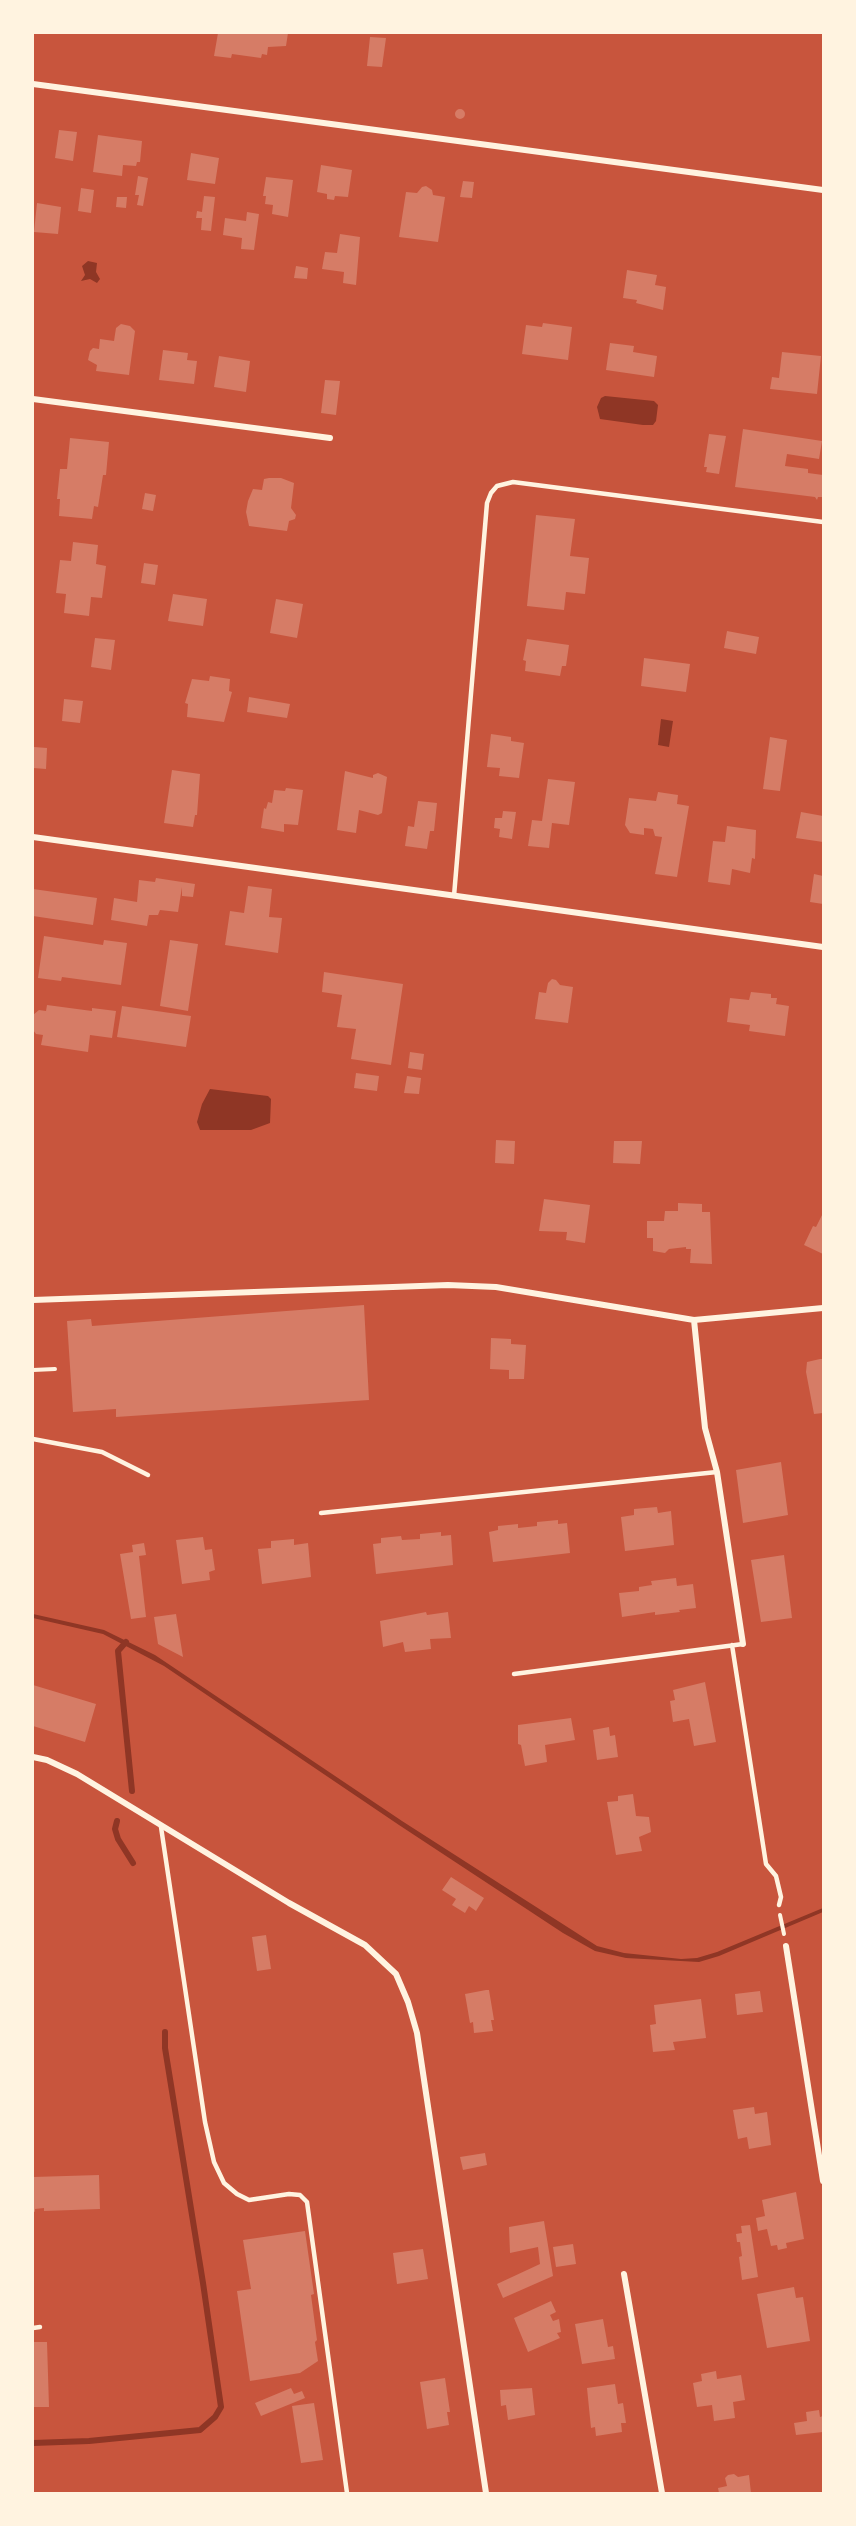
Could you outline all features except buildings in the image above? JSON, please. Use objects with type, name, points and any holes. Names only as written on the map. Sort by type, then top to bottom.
[{"type":"street","points":[[33,84],[823,190]]},
{"type":"street","points":[[33,399],[330,438]]},
{"type":"street","points":[[33,837],[823,947]]},
{"type":"street","points":[[33,1300],[448,1285],[496,1287],[694,1320],[823,1308]]},
{"type":"street","points":[[694,1320],[705,1428],[717,1472],[743,1644]]},
{"type":"street","points":[[33,1757],[47,1760],[77,1774],[161,1827],[365,1945],[396,1974],[417,2032],[486,2493]]},
{"type":"street","points":[[786,1946],[823,2181]]},
{"type":"street","points":[[624,2274],[662,2493]]},
{"type":"lane","points":[[454,896],[488,503],[491,493],[497,486],[513,482],[823,522]]},
{"type":"lane","points":[[33,1439],[102,1452],[148,1475]]},
{"type":"lane","points":[[321,1513],[717,1472]]},
{"type":"lane","points":[[514,1674],[743,1644]]},
{"type":"lane","points":[[732,1645],[765,1864],[776,1876],[781,1897],[779,1907]]},
{"type":"lane","points":[[161,1827],[205,2122],[214,2162],[224,2183],[249,2200],[289,2194],[300,2195],[307,2202],[347,2493]]},
{"type":"lane","points":[[33,2328],[40,2327]]},
{"type":"path","points":[[33,1370],[55,1369]]},
{"type":"path","points":[[779,1907],[785,1938]]},
{"type":"shaded area","points":[[88,261],[97,263],[96,272],[100,279],[97,283],[90,279],[81,281],[85,275],[82,266]]},
{"type":"shaded area","points":[[605,396],[654,401],[658,405],[656,421],[653,425],[643,425],[600,419],[597,407],[601,398]]},
{"type":"shaded area","points":[[661,719],[673,721],[669,747],[658,745]]},
{"type":"shaded area","points":[[210,1089],[268,1096],[271,1099],[270,1123],[251,1130],[200,1130],[197,1122],[202,1104]]},
{"type":"shaded area","points":[[33,1614],[104,1630],[155,1655],[402,1821],[597,1946],[624,1953],[681,1959],[697,1958],[823,1908],[823,1912],[719,1956],[699,1962],[626,1958],[595,1951],[563,1933],[399,1825],[164,1666],[103,1634],[33,1618]]},
{"type":"waterway","points":[[126,1642],[118,1651],[132,1791]]},
{"type":"waterway","points":[[117,1821],[115,1829],[118,1839],[133,1863]]},
{"type":"waterway","points":[[33,2443],[89,2441],[200,2430],[215,2417],[221,2407],[165,2048],[165,2032]]}]
